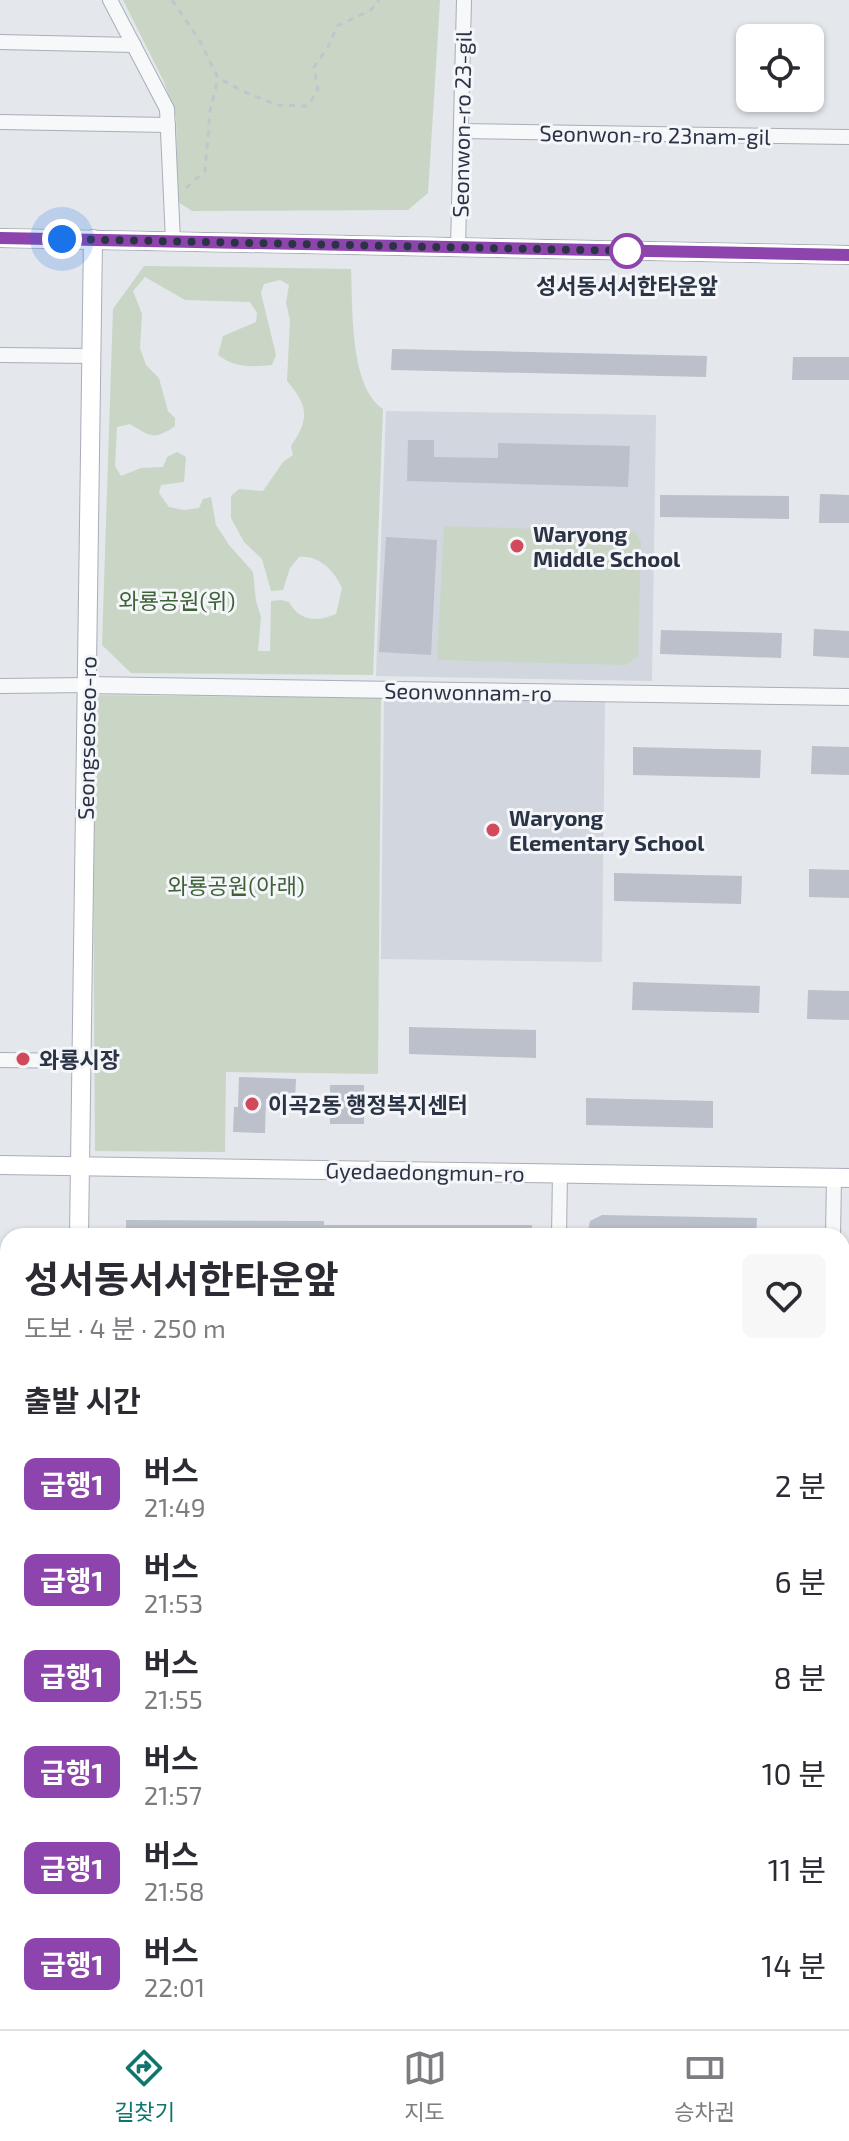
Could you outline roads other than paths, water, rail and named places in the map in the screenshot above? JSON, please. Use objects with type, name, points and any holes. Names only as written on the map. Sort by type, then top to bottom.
[{"type":"main road","points":[[0,238],[849,255]]},
{"type":"main road","name":"Seongseoseo-ro","points":[[79,1228],[93,239]]},
{"type":"main road","name":"Gyedaedongmun-ro","points":[[0,1165],[842,1178]]},
{"type":"street","points":[[110,0],[167,109],[173,241]]},
{"type":"street","name":"Seonwon-ro 23-gil","points":[[458,247],[464,0]]},
{"type":"street","points":[[0,42],[134,45]]},
{"type":"street","points":[[0,122],[168,125]]},
{"type":"street","name":"Seonwon-ro 23nam-gil","points":[[461,131],[849,137]]},
{"type":"street","points":[[0,355],[91,356]]},
{"type":"street","points":[[0,686],[87,685]]},
{"type":"street","name":"Seonwonnam-ro","points":[[87,685],[849,697]]},
{"type":"street","points":[[0,1060],[81,1061]]},
{"type":"street","points":[[559,1228],[560,1174]]},
{"type":"street","points":[[834,1228],[842,1178]]},
{"type":"place","name":"성서동서서한타운앞","points":[[627,251]]},
{"type":"place","name":"Waryong Middle School","points":[[517,546]]},
{"type":"place","name":"Waryong Elementary School","points":[[493,830]]},
{"type":"place","name":"와룡시장","points":[[23,1059]]},
{"type":"place","name":"이곡2동 행정복지센터","points":[[252,1104]]},
{"type":"park label","name":"와룡공원(위)","points":[[177,600]]},
{"type":"park label","name":"와룡공원(아래)","points":[[236,885]]}]
